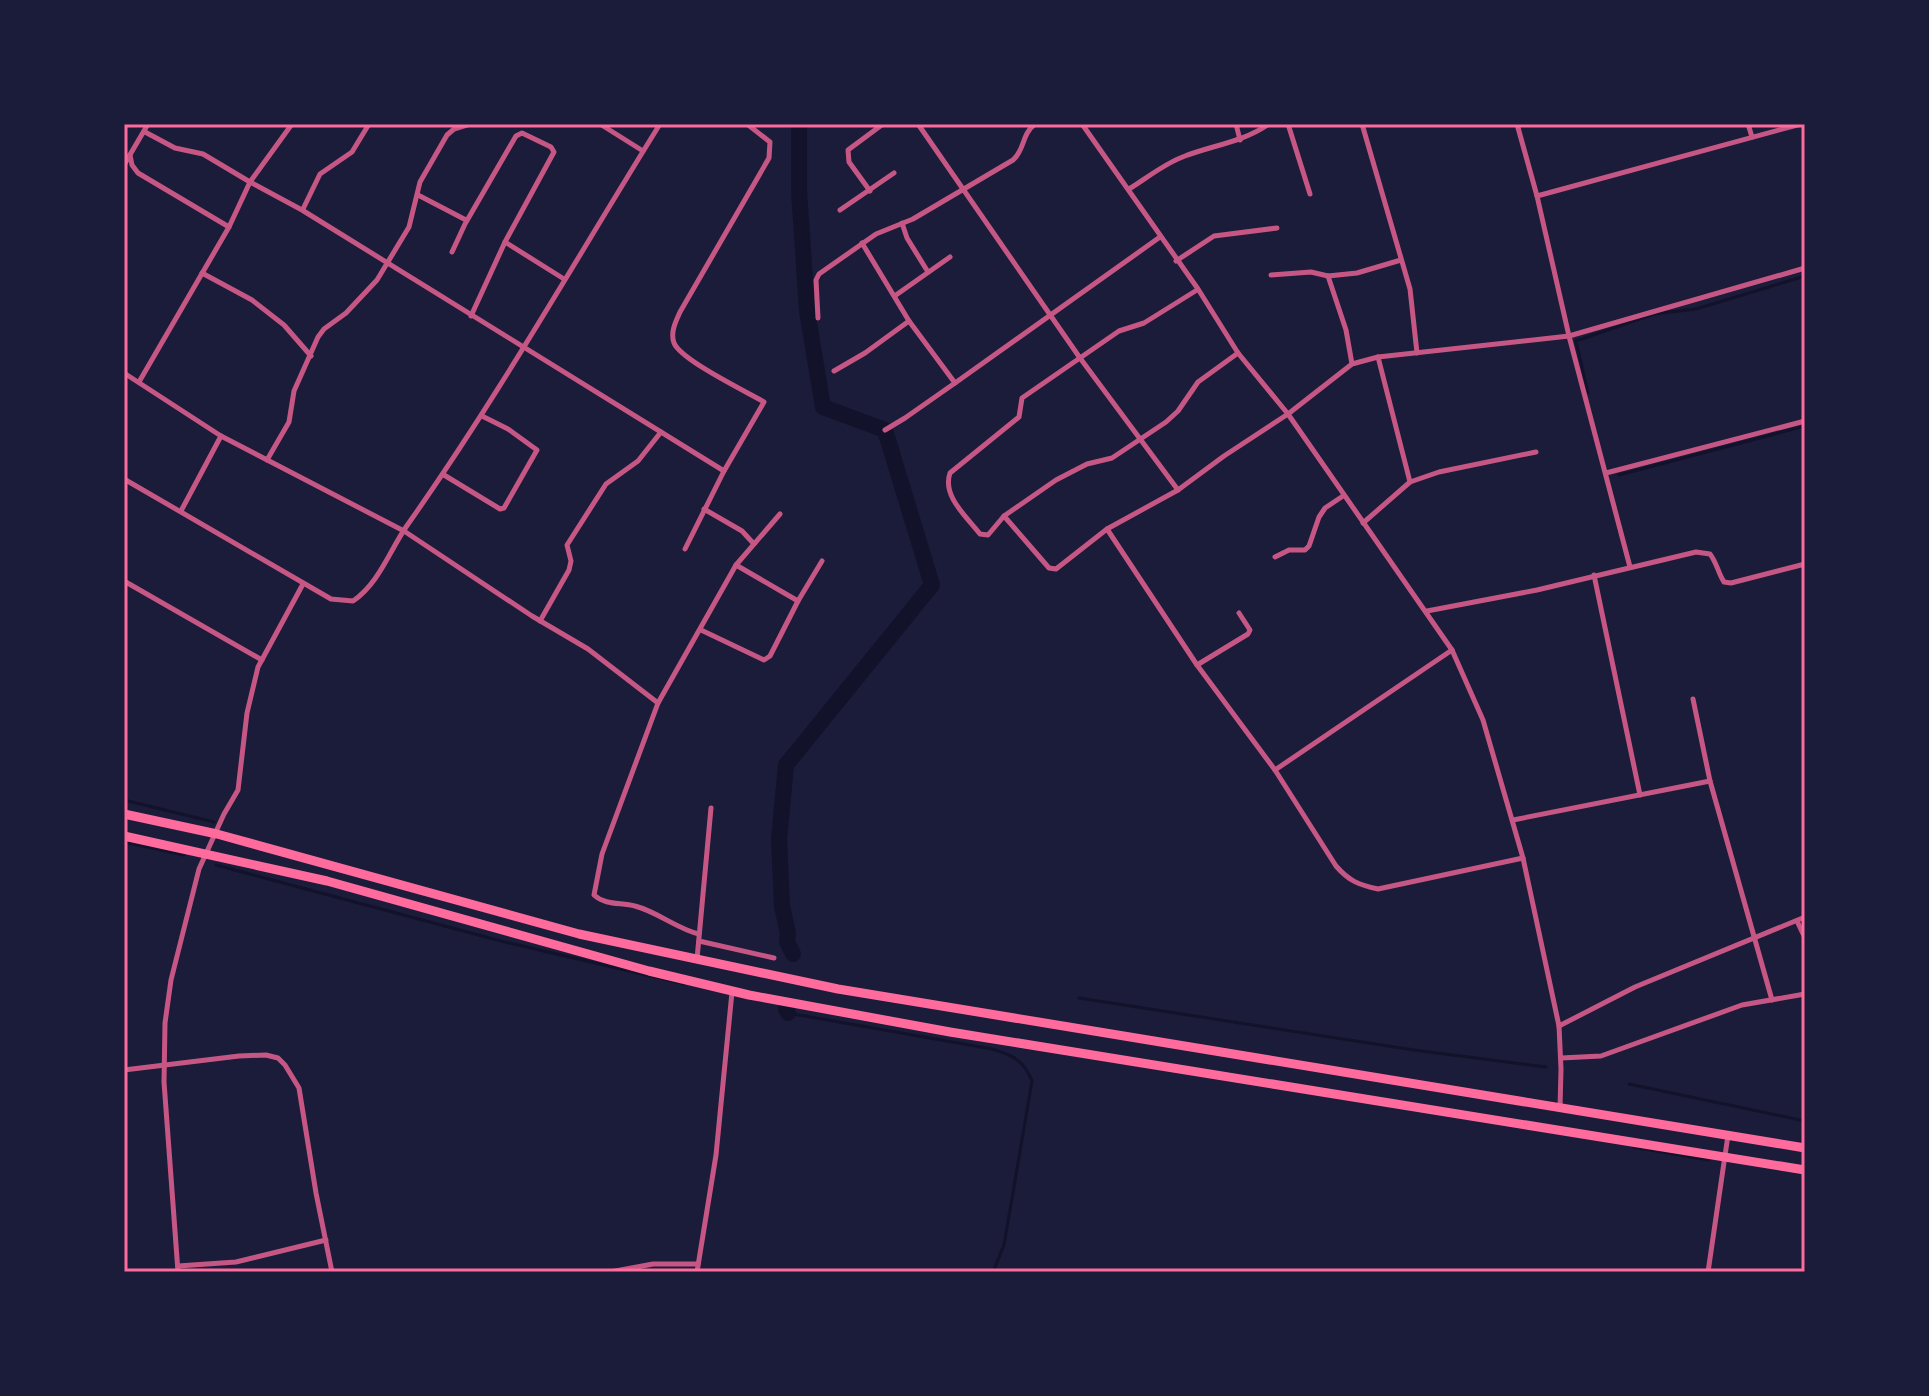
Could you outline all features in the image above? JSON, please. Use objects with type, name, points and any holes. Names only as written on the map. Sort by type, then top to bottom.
[{"type":"highway","points":[[124,814],[217,834],[579,934],[804,983],[1805,1148]]},
{"type":"highway","points":[[124,836],[327,881],[649,971],[796,1004],[1805,1170]]},
{"type":"street","points":[[124,165],[148,124]]},
{"type":"street","points":[[139,382],[229,227],[250,182],[292,124]]},
{"type":"street","points":[[302,210],[320,174],[352,152],[369,124]]},
{"type":"street","points":[[267,460],[289,422],[294,391],[324,329],[338,321],[362,298],[388,263],[409,227],[420,182],[447,135],[470,124]]},
{"type":"street","points":[[600,124],[643,151]]},
{"type":"street","points":[[124,479],[331,599],[353,601],[374,582],[404,531],[482,416],[660,124]]},
{"type":"street","points":[[685,549],[724,471],[764,402],[705,369],[681,352],[673,342],[674,324],[769,158],[770,142],[747,124]]},
{"type":"street","points":[[870,191],[849,162],[848,150],[883,124]]},
{"type":"street","points":[[918,124],[1050,316],[1178,490]]},
{"type":"street","points":[[818,318],[816,280],[819,274],[862,243],[964,191],[1018,155],[1026,131],[1035,124]]},
{"type":"street","points":[[1082,124],[1198,289],[1238,353],[1288,414],[1452,650],[1483,720],[1523,858],[1559,1026],[1560,1109]]},
{"type":"street","points":[[1236,124],[1240,140]]},
{"type":"street","points":[[1129,189],[1181,157],[1240,140],[1269,124]]},
{"type":"street","points":[[1288,124],[1310,194]]},
{"type":"street","points":[[1362,124],[1410,289],[1417,353]]},
{"type":"street","points":[[1517,124],[1630,567]]},
{"type":"street","points":[[1748,124],[1752,137]]},
{"type":"street","points":[[1537,196],[1801,124]]},
{"type":"street","points":[[145,132],[175,148],[203,154],[302,210],[724,471]]},
{"type":"street","points":[[452,252],[518,134],[525,134],[551,147],[554,155],[505,242],[471,316]]},
{"type":"street","points":[[130,155],[138,173],[229,227]]},
{"type":"street","points":[[840,210],[894,173]]},
{"type":"street","points":[[418,195],[467,221]]},
{"type":"street","points":[[902,223],[907,238],[928,272]]},
{"type":"street","points":[[1176,261],[1214,236],[1277,228]]},
{"type":"street","points":[[885,430],[1160,237]]},
{"type":"street","points":[[505,242],[564,279]]},
{"type":"street","points":[[862,243],[909,321],[955,383]]},
{"type":"street","points":[[895,295],[950,257]]},
{"type":"street","points":[[1271,275],[1357,273],[1401,260]]},
{"type":"street","points":[[1004,516],[1052,569],[1107,529],[1178,490],[1288,414],[1352,364],[1378,357],[1569,336],[1805,268]]},
{"type":"street","points":[[202,273],[252,300],[284,325],[311,356]]},
{"type":"street","points":[[1328,276],[1346,330],[1352,364]]},
{"type":"street","points":[[1198,289],[1144,323],[1119,331],[1022,398],[1019,417],[950,473],[947,483],[950,494],[980,534],[988,535],[1004,516],[1056,480],[1087,464],[1112,458],[1139,441],[1178,411],[1198,382],[1238,353]]},
{"type":"street","points":[[834,371],[909,321]]},
{"type":"street","points":[[1378,357],[1410,482]]},
{"type":"street","points":[[124,373],[221,436],[404,531],[588,649],[658,703]]},
{"type":"street","points":[[444,475],[500,509],[504,508],[537,450],[508,429],[482,416]]},
{"type":"street","points":[[1606,473],[1805,421]]},
{"type":"street","points":[[540,621],[569,570],[571,561],[567,545],[581,521],[606,484],[638,461],[661,432]]},
{"type":"street","points":[[181,511],[221,436]]},
{"type":"street","points":[[1363,523],[1410,482],[1439,472],[1536,452]]},
{"type":"street","points":[[1275,557],[1289,550],[1305,550],[1325,508],[1343,496]]},
{"type":"street","points":[[704,509],[742,531],[754,544]]},
{"type":"street","points":[[774,958],[699,937],[659,914],[632,905],[600,901],[593,889],[602,854],[658,703],[736,565],[780,514]]},
{"type":"street","points":[[1107,529],[1197,665],[1275,770],[1348,880],[1378,889],[1523,858]]},
{"type":"street","points":[[1427,611],[1706,552],[1717,562],[1724,582],[1731,583],[1805,564]]},
{"type":"street","points":[[701,630],[764,660],[770,656],[822,561]]},
{"type":"street","points":[[736,565],[798,601]]},
{"type":"street","points":[[1594,575],[1640,795]]},
{"type":"street","points":[[124,581],[262,660]]},
{"type":"street","points":[[303,584],[253,683],[238,790],[206,853],[181,935],[165,1023],[164,1067],[178,1269],[236,1262],[326,1240]]},
{"type":"street","points":[[1197,665],[1248,634],[1250,630],[1239,613]]},
{"type":"street","points":[[1275,770],[1452,650]]},
{"type":"street","points":[[1693,699],[1710,781],[1772,1000]]},
{"type":"street","points":[[1513,820],[1710,781]]},
{"type":"street","points":[[697,960],[711,808]]},
{"type":"street","points":[[1559,1026],[1635,987],[1805,917]]},
{"type":"street","points":[[1797,921],[1805,938]]},
{"type":"street","points":[[697,1272],[716,1155],[732,991]]},
{"type":"street","points":[[1561,1058],[1601,1056],[1742,1005],[1805,994]]},
{"type":"street","points":[[124,1070],[239,1056],[278,1058],[299,1088],[332,1272]]},
{"type":"street","points":[[1708,1272],[1728,1135]]},
{"type":"street","points":[[610,1272],[653,1264],[698,1264]]},
{"type":"waterway","points":[[793,954],[787,942],[782,906],[779,839],[786,765],[932,585],[885,430],[823,407],[807,311],[799,190],[799,124]]},
{"type":"waterway","points":[[1588,393],[1576,341],[1654,314],[1696,309],[1805,276]]},
{"type":"waterway","points":[[1619,475],[1805,426]]},
{"type":"waterway","points":[[124,800],[214,822]]},
{"type":"waterway","points":[[124,842],[184,855]]},
{"type":"waterway","points":[[216,865],[501,941],[685,984]]},
{"type":"waterway","points":[[1079,998],[1414,1050],[1546,1067]]},
{"type":"waterway","points":[[786,1009],[788,1013]]},
{"type":"waterway","points":[[788,1013],[992,1049],[1012,1056],[1025,1068],[1032,1081],[1004,1245],[993,1272]]},
{"type":"waterway","points":[[1629,1084],[1805,1121]]},
{"type":"waterway","points":[[1633,1147],[1709,1160]]}]
